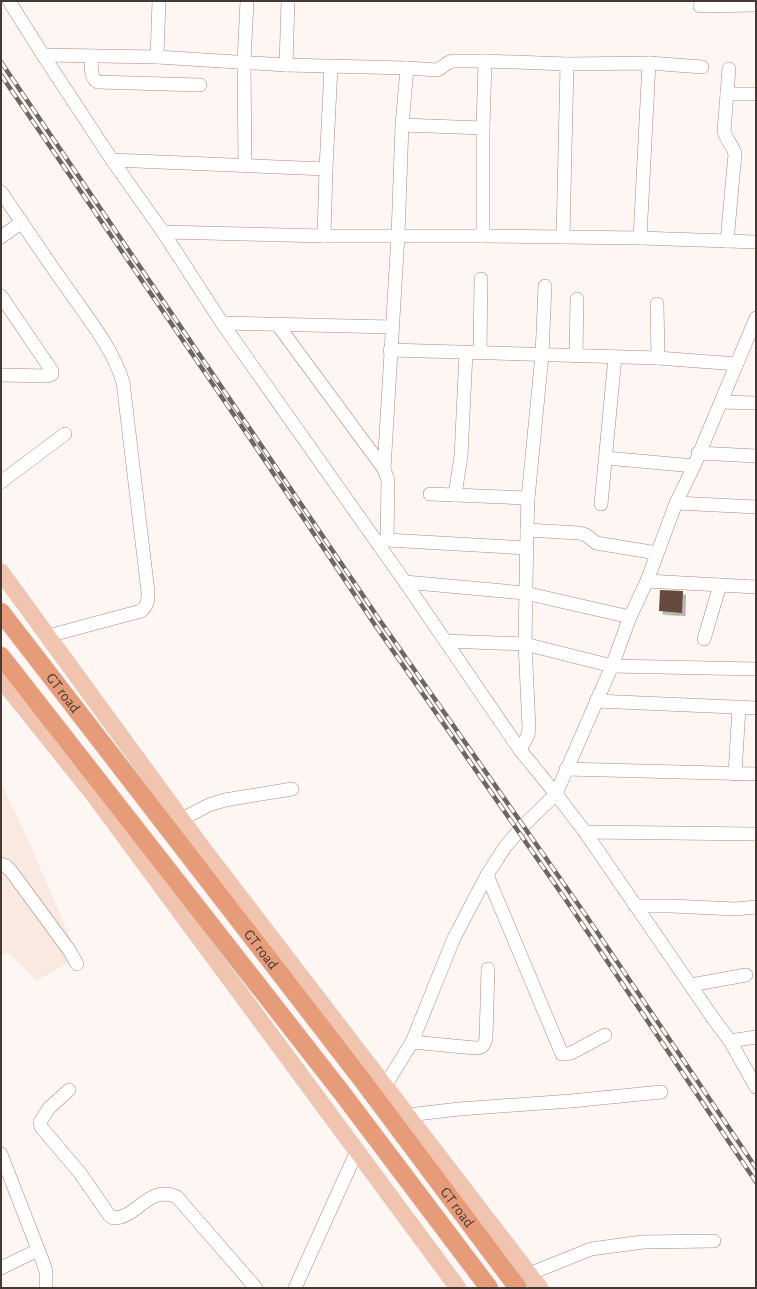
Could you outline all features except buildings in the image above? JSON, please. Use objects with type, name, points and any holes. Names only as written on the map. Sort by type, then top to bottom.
[{"type":"highway","name":"GT road","points":[[1,612],[363,1081],[518,1288]]},
{"type":"highway","name":"GT road","points":[[1,656],[337,1086],[489,1288]]},
{"type":"main road","points":[[1,572],[182,819],[540,1288]]},
{"type":"main road","points":[[1,679],[93,794],[458,1288]]},
{"type":"street","points":[[9,1],[42,56],[112,160],[163,232],[222,323],[406,582],[520,750],[585,832],[730,1041],[756,1087]]},
{"type":"street","points":[[157,57],[159,1]]},
{"type":"street","points":[[245,165],[244,62],[247,1]]},
{"type":"street","points":[[286,65],[288,1]]},
{"type":"street","points":[[700,6],[756,5]]},
{"type":"street","points":[[42,56],[157,57],[286,65],[437,70],[447,62],[485,61],[567,64],[649,63],[702,67]]},
{"type":"street","points":[[91,56],[92,77],[98,82],[200,85]]},
{"type":"street","points":[[483,236],[483,128],[485,61]]},
{"type":"street","points":[[640,238],[649,63]]},
{"type":"street","points":[[563,237],[567,64]]},
{"type":"street","points":[[324,236],[331,66]]},
{"type":"street","points":[[384,469],[398,235],[402,125],[407,68]]},
{"type":"street","points":[[727,241],[735,154],[734,149],[726,139],[724,132],[729,69]]},
{"type":"street","points":[[727,94],[756,94]]},
{"type":"street","points":[[402,125],[483,128]]},
{"type":"street","points":[[112,160],[326,169]]},
{"type":"street","points":[[1,192],[90,321],[115,361],[120,373],[123,382],[148,592],[146,607],[141,611],[48,636]]},
{"type":"street","points":[[1,237],[22,222]]},
{"type":"street","points":[[163,232],[324,236],[398,235],[640,238],[756,242]]},
{"type":"street","points":[[480,352],[481,278]]},
{"type":"street","points":[[520,750],[528,735],[529,728],[525,644],[528,498],[542,355],[545,286]]},
{"type":"street","points":[[1,296],[52,371],[52,374],[48,376],[1,375]]},
{"type":"street","points":[[576,356],[577,299]]},
{"type":"street","points":[[657,304],[658,358]]},
{"type":"street","points":[[385,1086],[412,1042],[454,938],[487,875],[505,847],[523,826],[556,794],[612,666],[630,617],[647,582],[676,502],[696,460],[756,318]]},
{"type":"street","points":[[222,323],[392,327]]},
{"type":"street","points":[[277,324],[384,469],[388,480],[387,540],[527,548]]},
{"type":"street","points":[[390,350],[658,358],[737,364]]},
{"type":"street","points":[[455,495],[461,456],[466,353]]},
{"type":"street","points":[[601,504],[615,357]]},
{"type":"street","points":[[721,402],[756,403]]},
{"type":"street","points":[[1,482],[65,434]]},
{"type":"street","points":[[606,458],[696,460],[756,456]]},
{"type":"street","points":[[430,494],[528,498]]},
{"type":"street","points":[[676,502],[756,507]]},
{"type":"street","points":[[527,530],[579,533],[586,535],[596,543],[657,553]]},
{"type":"street","points":[[406,582],[525,593],[630,617]]},
{"type":"street","points":[[647,582],[756,587]]},
{"type":"street","points":[[704,640],[720,585]]},
{"type":"street","points":[[446,641],[525,644],[612,666],[756,669]]},
{"type":"street","points":[[596,701],[756,708]]},
{"type":"street","points":[[735,774],[740,707]]},
{"type":"street","points":[[566,769],[756,774]]},
{"type":"street","points":[[182,819],[214,803],[250,795],[292,789]]},
{"type":"street","points":[[585,832],[756,834]]},
{"type":"street","points":[[1,864],[6,866],[11,871],[69,950],[77,964]]},
{"type":"street","points":[[487,875],[562,1054],[571,1053],[605,1035]]},
{"type":"street","points":[[635,906],[735,909],[756,908]]},
{"type":"street","points":[[412,1042],[481,1048],[486,1039],[488,969]]},
{"type":"street","points":[[691,985],[746,975]]},
{"type":"street","points":[[730,1041],[756,1037]]},
{"type":"street","points":[[69,1090],[49,1108],[40,1122],[42,1127],[80,1173],[109,1215],[113,1218],[122,1217],[158,1194],[177,1197],[256,1288]]},
{"type":"street","points":[[408,1115],[459,1109],[571,1101],[661,1092]]},
{"type":"street","points":[[295,1288],[357,1151]]},
{"type":"street","points":[[1,1154],[46,1272],[46,1288]]},
{"type":"street","points":[[530,1274],[591,1249],[643,1242],[714,1241]]},
{"type":"street","points":[[1,1268],[38,1250]]},
{"type":"shaded area","points":[[1,783],[28,840],[78,956],[37,981],[8,953],[1,954]]},
{"type":"railway","points":[[1,62],[381,622],[587,917],[756,1168]]},
{"type":"railway","points":[[1,75],[247,434],[375,625],[570,906],[756,1182]]}]
